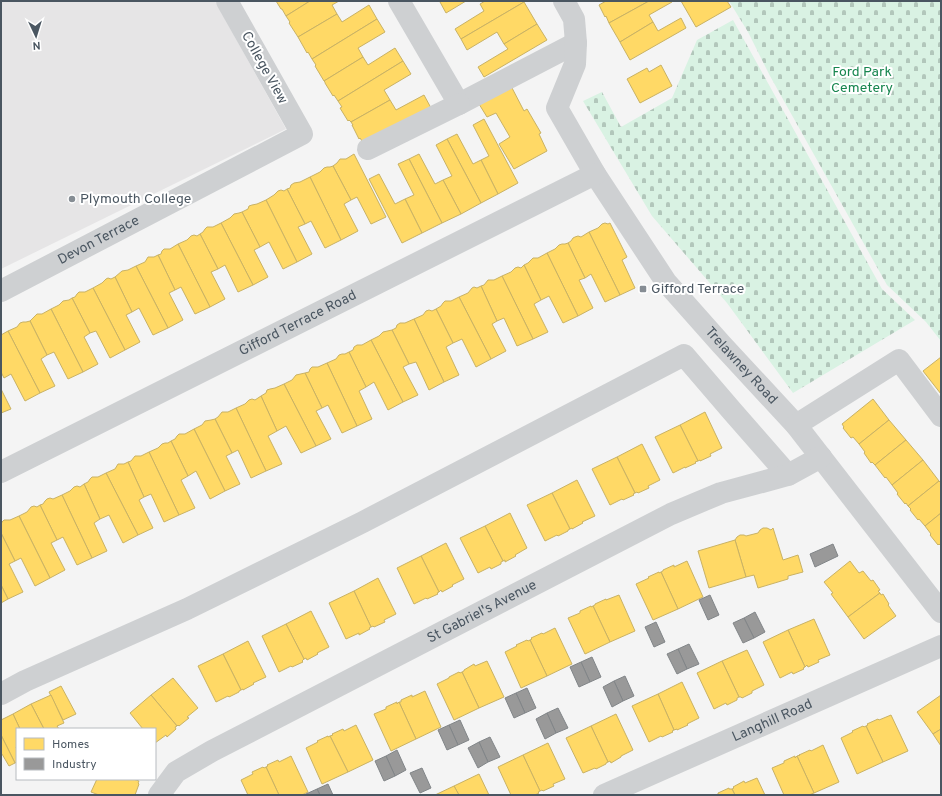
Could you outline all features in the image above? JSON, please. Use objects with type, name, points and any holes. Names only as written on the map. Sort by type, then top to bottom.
[{"type":"street","name":"College View","points":[[227,1],[302,134]]},
{"type":"street","points":[[399,1],[459,104]]},
{"type":"street","points":[[368,149],[459,104],[576,43],[574,19],[564,1]]},
{"type":"street","name":"Trelawney Road","points":[[576,43],[575,64],[557,108],[595,174],[666,282],[796,425],[941,612]]},
{"type":"street","name":"Devon Terrace","points":[[1,291],[302,134]]},
{"type":"street","name":"Gifford Terrace Road","points":[[1,472],[595,174]]},
{"type":"street","points":[[1,694],[25,681],[187,609],[363,522],[684,355],[732,412],[788,474]]},
{"type":"street","points":[[796,425],[899,360],[941,416]]},
{"type":"street","name":"St Gabriel's Avenue","points":[[159,795],[176,772],[212,751],[664,518],[721,493],[788,474],[821,457]]},
{"type":"street","name":"Langhill Road","points":[[604,795],[941,646]]},
{"type":"shaded area","name":"Plymouth College","points":[[1,1],[215,1],[286,129],[1,269]]},
{"type":"green space","name":"Ford Park Cemetery","points":[[729,1],[941,1],[941,341],[926,322],[887,285],[770,76],[748,32]]},
{"type":"green space","points":[[733,20],[882,289],[915,320],[793,393],[727,303],[652,216],[583,101],[602,92],[621,127],[672,98],[697,40]]},
{"type":"building: Homes","points":[[276,1],[310,1],[286,16]]},
{"type":"building: Homes","points":[[310,1],[339,1],[332,5],[337,14],[298,37],[286,16]]},
{"type":"building: Homes","points":[[466,1],[446,13],[440,2]]},
{"type":"building: Homes","points":[[485,1],[524,2],[461,39],[455,29],[484,11],[480,4]]},
{"type":"building: Homes","points":[[606,1],[649,1],[609,23],[599,5]]},
{"type":"building: Homes","points":[[649,1],[672,2],[649,15],[653,22],[620,42],[609,23]]},
{"type":"building: Homes","points":[[681,1],[727,1],[731,7],[696,27]]},
{"type":"building: Homes","points":[[524,2],[537,24],[504,44],[497,32],[467,50],[461,39]]},
{"type":"building: Homes","points":[[369,5],[377,19],[312,59],[298,37],[337,14],[342,22]]},
{"type":"building: Homes","points":[[681,18],[686,28],[630,60],[620,42],[653,22],[658,31]]},
{"type":"building: Homes","points":[[377,19],[385,32],[358,48],[363,57],[324,81],[312,59]]},
{"type":"building: Homes","points":[[537,24],[547,40],[484,77],[478,67],[508,49],[504,44]]},
{"type":"building: Homes","points":[[395,48],[403,61],[338,101],[334,95],[333,96],[324,81],[363,57],[368,65]]},
{"type":"building: Homes","points":[[403,61],[411,74],[384,90],[390,100],[351,122],[349,120],[348,121],[340,108],[342,107],[338,101]]},
{"type":"building: Homes","points":[[661,65],[672,86],[640,103],[627,79],[647,68],[649,72]]},
{"type":"building: Homes","points":[[511,86],[524,111],[527,109],[541,133],[539,134],[547,151],[514,169],[499,144],[510,137],[496,113],[487,117],[479,104]]},
{"type":"building: Homes","points":[[424,95],[431,108],[364,144],[360,138],[359,139],[351,122],[390,100],[396,110]]},
{"type":"building: Homes","points":[[484,119],[518,183],[498,194],[481,160],[489,156],[473,125]]},
{"type":"building: Homes","points":[[457,134],[473,164],[481,160],[498,194],[481,203],[447,139]]},
{"type":"building: Homes","points":[[447,139],[481,203],[461,214],[443,180],[452,176],[436,145]]},
{"type":"building: Homes","points":[[354,154],[386,217],[371,224],[357,197],[351,200],[333,166],[340,159],[346,159]]},
{"type":"building: Homes","points":[[419,154],[435,184],[443,180],[461,214],[442,223],[409,159]]},
{"type":"building: Homes","points":[[409,159],[442,223],[422,233],[405,199],[414,195],[398,164]]},
{"type":"building: Homes","points":[[333,166],[351,200],[344,204],[358,231],[341,240],[310,177],[320,172],[324,168]]},
{"type":"building: Homes","points":[[379,174],[395,204],[405,199],[422,233],[402,243],[369,179]]},
{"type":"building: Homes","points":[[310,177],[341,240],[325,248],[311,221],[305,224],[287,189],[294,183]]},
{"type":"building: Homes","points":[[287,189],[305,224],[298,227],[312,254],[297,262],[266,200],[278,191],[284,191]]},
{"type":"building: Homes","points":[[266,200],[297,262],[283,269],[269,242],[260,247],[242,212],[248,209],[249,206]]},
{"type":"building: Homes","points":[[242,212],[260,247],[254,250],[268,277],[253,285],[221,223],[234,214]]},
{"type":"building: Homes","points":[[221,223],[253,285],[238,292],[225,265],[218,269],[200,234],[207,227],[213,227]]},
{"type":"building: Homes","points":[[605,223],[610,223],[627,257],[622,260],[635,288],[620,295],[589,232]]},
{"type":"building: Homes","points":[[589,232],[620,295],[605,302],[591,274],[585,278],[568,243],[573,238],[578,236],[581,237]]},
{"type":"building: Homes","points":[[200,234],[218,269],[211,272],[225,299],[210,307],[178,244],[187,240],[191,236],[197,236]]},
{"type":"building: Homes","points":[[568,243],[585,278],[579,280],[593,308],[578,316],[547,253],[559,245]]},
{"type":"building: Homes","points":[[178,244],[210,307],[195,314],[181,287],[175,290],[158,255],[161,254],[164,249],[170,249]]},
{"type":"building: Homes","points":[[547,253],[578,316],[563,323],[549,296],[541,300],[524,265],[533,258],[538,258]]},
{"type":"building: Homes","points":[[158,255],[175,290],[169,293],[183,320],[168,328],[136,266],[145,262],[148,257]]},
{"type":"building: Homes","points":[[524,265],[541,300],[534,304],[548,332],[533,339],[502,276],[511,272],[515,268],[521,268]]},
{"type":"building: Homes","points":[[136,266],[168,328],[153,335],[139,308],[132,312],[115,277],[122,271]]},
{"type":"building: Homes","points":[[502,276],[533,339],[517,346],[504,318],[497,321],[481,286],[488,280],[494,280]]},
{"type":"building: Homes","points":[[115,277],[132,312],[126,315],[140,342],[125,350],[93,288],[108,278],[111,279]]},
{"type":"building: Homes","points":[[481,286],[497,321],[492,324],[506,351],[491,359],[459,297],[468,293],[474,287],[477,288]]},
{"type":"building: Homes","points":[[93,288],[125,350],[110,358],[96,331],[90,333],[72,298],[79,292],[85,292]]},
{"type":"building: Homes","points":[[459,297],[491,359],[476,367],[462,339],[453,343],[436,309],[445,301],[451,301]]},
{"type":"building: Homes","points":[[72,298],[90,333],[84,337],[98,364],[83,372],[51,309],[63,301]]},
{"type":"building: Homes","points":[[51,309],[83,372],[68,379],[54,352],[47,355],[30,321],[37,314],[42,314]]},
{"type":"building: Homes","points":[[436,309],[453,343],[446,347],[459,375],[444,382],[414,319],[423,315],[426,311]]},
{"type":"building: Homes","points":[[414,319],[444,382],[429,390],[416,362],[409,364],[392,330],[400,323],[405,323]]},
{"type":"building: Homes","points":[[30,321],[47,355],[41,359],[55,386],[40,393],[8,331],[17,327],[20,323]]},
{"type":"building: Homes","points":[[392,330],[409,364],[403,367],[418,395],[403,402],[371,340],[383,332]]},
{"type":"building: Homes","points":[[8,331],[40,393],[25,401],[11,374],[4,378],[1,372],[1,335]]},
{"type":"building: Homes","points":[[371,340],[403,402],[388,410],[374,382],[366,387],[349,352],[357,345],[362,345]]},
{"type":"building: Homes","points":[[349,352],[366,387],[359,391],[372,419],[357,426],[327,363],[336,359],[339,355]]},
{"type":"building: Homes","points":[[941,357],[941,394],[923,371]]},
{"type":"building: Homes","points":[[327,363],[357,426],[342,433],[328,405],[322,408],[305,373],[309,372],[312,367],[318,367]]},
{"type":"building: Homes","points":[[305,373],[322,408],[316,411],[331,439],[316,446],[284,384],[292,380],[296,375]]},
{"type":"building: Homes","points":[[284,384],[316,446],[301,453],[286,426],[277,431],[261,396],[266,393],[267,390]]},
{"type":"building: Homes","points":[[1,389],[11,409],[1,413]]},
{"type":"building: Homes","points":[[261,396],[277,431],[268,436],[282,464],[266,471],[236,408],[245,404],[249,400],[255,400]]},
{"type":"building: Homes","points":[[873,399],[889,420],[859,444],[853,437],[851,438],[843,428],[844,427],[842,424]]},
{"type":"building: Homes","points":[[236,408],[266,471],[251,478],[238,450],[232,453],[215,419],[222,412],[228,412]]},
{"type":"building: Homes","points":[[705,412],[722,448],[710,454],[711,456],[698,461],[680,425]]},
{"type":"building: Homes","points":[[215,419],[232,453],[226,456],[240,484],[225,491],[194,429],[202,425],[205,421]]},
{"type":"building: Homes","points":[[889,420],[906,440],[875,465],[872,462],[871,463],[859,444]]},
{"type":"building: Homes","points":[[680,425],[698,461],[673,473],[655,437]]},
{"type":"building: Homes","points":[[194,429],[225,491],[210,499],[196,471],[188,476],[171,441],[179,434],[185,434]]},
{"type":"building: Homes","points":[[906,440],[923,460],[892,485],[875,465]]},
{"type":"building: Homes","points":[[171,441],[188,476],[181,480],[195,508],[179,515],[149,452],[158,448],[162,444]]},
{"type":"building: Homes","points":[[642,444],[660,480],[648,486],[649,488],[635,493],[617,457]]},
{"type":"building: Homes","points":[[149,452],[179,515],[164,522],[151,494],[144,497],[128,462],[135,456],[141,456]]},
{"type":"building: Homes","points":[[617,457],[635,493],[633,494],[634,495],[610,505],[592,469]]},
{"type":"building: Homes","points":[[923,460],[939,481],[908,506],[897,494],[898,493],[892,485]]},
{"type":"building: Homes","points":[[128,462],[144,497],[139,500],[153,528],[138,535],[106,473],[115,469],[118,464]]},
{"type":"building: Homes","points":[[106,473],[138,535],[123,543],[109,515],[100,519],[84,484],[92,477],[98,477]]},
{"type":"building: Homes","points":[[577,480],[595,516],[570,529],[552,493]]},
{"type":"building: Homes","points":[[939,481],[941,483],[941,513],[925,526],[919,519],[918,520],[908,506]]},
{"type":"building: Homes","points":[[84,484],[100,519],[94,523],[107,551],[92,558],[62,495],[74,487],[80,487]]},
{"type":"building: Homes","points":[[552,493],[570,529],[545,541],[527,505]]},
{"type":"building: Homes","points":[[62,495],[92,558],[77,565],[63,537],[57,540],[40,505],[47,499],[53,499]]},
{"type":"building: Homes","points":[[40,505],[57,540],[51,543],[65,570],[50,578],[19,516],[27,512],[31,507],[37,507]]},
{"type":"building: Homes","points":[[510,513],[527,548],[505,562],[505,560],[503,561],[485,526]]},
{"type":"building: Homes","points":[[941,513],[941,546],[939,544],[938,545],[930,535],[931,534],[925,526]]},
{"type":"building: Homes","points":[[19,516],[50,578],[35,586],[21,558],[15,561],[1,533],[1,525],[4,520],[10,520]]},
{"type":"building: Homes","points":[[485,526],[503,561],[501,564],[491,569],[490,567],[478,573],[460,538]]},
{"type":"building: Homes","points":[[763,528],[771,530],[773,528],[783,560],[798,555],[803,572],[788,576],[788,579],[758,588],[754,575],[746,577],[735,540],[740,535],[746,536],[758,533]]},
{"type":"building: Homes","points":[[1,533],[15,561],[9,564],[23,592],[8,599],[1,585]]},
{"type":"building: Homes","points":[[735,540],[746,577],[709,588],[698,551]]},
{"type":"building: Homes","points":[[446,543],[464,579],[442,592],[441,590],[439,592],[421,556]]},
{"type":"building: Homes","points":[[421,556],[439,592],[437,593],[438,594],[414,604],[397,568]]},
{"type":"building: Homes","points":[[687,561],[703,597],[678,609],[661,572],[674,565],[674,567]]},
{"type":"building: Homes","points":[[850,561],[859,573],[863,571],[871,581],[873,580],[880,590],[878,591],[880,593],[848,617],[831,594],[833,593],[824,582]]},
{"type":"building: Homes","points":[[661,572],[678,609],[653,620],[636,584]]},
{"type":"building: Homes","points":[[378,578],[396,614],[384,620],[385,622],[371,627],[354,591]]},
{"type":"building: Homes","points":[[1,585],[8,599],[1,603]]},
{"type":"building: Homes","points":[[354,591],[371,627],[359,635],[359,633],[346,639],[329,603]]},
{"type":"building: Homes","points":[[880,593],[881,595],[883,594],[889,604],[888,605],[896,616],[864,639],[848,617]]},
{"type":"building: Homes","points":[[619,595],[635,631],[610,642],[593,606],[606,599]]},
{"type":"building: Homes","points":[[593,606],[610,642],[585,654],[568,618]]},
{"type":"building: Homes","points":[[311,611],[329,647],[307,660],[306,658],[304,659],[286,624]]},
{"type":"building: Homes","points":[[814,619],[830,655],[818,660],[819,662],[808,667],[807,665],[805,667],[788,630]]},
{"type":"building: Homes","points":[[286,624],[304,659],[302,661],[303,662],[279,672],[262,636]]},
{"type":"building: Homes","points":[[555,628],[572,664],[547,676],[530,640],[532,639],[531,638]]},
{"type":"building: Homes","points":[[788,630],[805,667],[803,668],[804,669],[793,674],[792,672],[780,678],[763,642]]},
{"type":"building: Homes","points":[[527,640],[530,640],[547,676],[521,688],[505,652]]},
{"type":"building: Homes","points":[[248,641],[266,677],[241,690],[223,654]]},
{"type":"building: Homes","points":[[747,650],[764,685],[742,698],[739,697],[722,661]]},
{"type":"building: Homes","points":[[223,654],[241,690],[216,702],[198,666]]},
{"type":"building: Homes","points":[[487,661],[504,697],[479,708],[462,672],[474,664],[475,666]]},
{"type":"building: Homes","points":[[722,661],[739,697],[737,700],[727,705],[726,703],[714,709],[697,673]]},
{"type":"building: Homes","points":[[459,672],[462,672],[479,708],[454,720],[437,684]]},
{"type":"building: Homes","points":[[173,678],[198,708],[179,726],[177,726],[151,695]]},
{"type":"building: Homes","points":[[682,682],[699,718],[687,724],[688,725],[674,730],[658,694]]},
{"type":"building: Homes","points":[[61,686],[76,714],[63,720],[49,692]]},
{"type":"building: Homes","points":[[425,691],[441,727],[416,739],[399,702],[412,695],[412,697]]},
{"type":"building: Homes","points":[[658,694],[674,730],[672,731],[673,732],[649,742],[632,706]]},
{"type":"building: Homes","points":[[51,695],[64,723],[57,726],[58,728],[43,728],[31,704]]},
{"type":"building: Homes","points":[[151,695],[177,726],[175,727],[176,729],[167,737],[166,735],[156,742],[156,728],[142,728],[130,713]]},
{"type":"building: Homes","points":[[941,695],[941,729],[933,734],[917,712]]},
{"type":"building: Homes","points":[[397,702],[397,704],[399,702],[416,739],[391,751],[374,714]]},
{"type":"building: Homes","points":[[31,704],[43,728],[20,728],[13,714]]},
{"type":"building: Homes","points":[[13,714],[20,728],[16,728],[15,763],[1,735],[1,720]]},
{"type":"building: Homes","points":[[616,714],[633,750],[611,763],[610,761],[608,762],[591,726]]},
{"type":"building: Homes","points":[[891,715],[908,751],[883,762],[866,726],[868,725],[867,724],[878,719],[879,720]]},
{"type":"building: Homes","points":[[356,725],[373,760],[348,772],[330,736],[343,729],[344,731]]},
{"type":"building: Homes","points":[[591,726],[608,762],[596,769],[595,768],[583,773],[566,738]]},
{"type":"building: Homes","points":[[863,726],[866,726],[883,762],[857,774],[841,738]]},
{"type":"building: Homes","points":[[941,729],[941,746],[933,734]]},
{"type":"building: Homes","points":[[1,735],[15,763],[9,766],[1,754]]},
{"type":"building: Homes","points":[[330,736],[348,772],[322,784],[306,748]]},
{"type":"building: Homes","points":[[548,743],[565,779],[553,784],[554,786],[540,791],[523,755]]},
{"type":"building: Homes","points":[[823,745],[839,782],[814,793],[797,756]]},
{"type":"building: Homes","points":[[523,755],[540,791],[535,795],[511,795],[498,767]]},
{"type":"building: Homes","points":[[291,756],[308,792],[302,795],[279,795],[266,767],[268,766],[267,765],[278,760],[279,762]]},
{"type":"building: Homes","points":[[795,756],[795,758],[797,756],[814,793],[809,795],[784,795],[772,768]]},
{"type":"building: Homes","points":[[266,767],[279,795],[248,795],[241,780],[253,774],[252,772]]},
{"type":"building: Homes","points":[[479,774],[489,795],[459,795],[454,786]]},
{"type":"building: Homes","points":[[757,778],[765,795],[735,795],[732,789],[734,788],[733,787],[744,781],[745,783]]},
{"type":"building: Homes","points":[[97,780],[139,781],[135,795],[99,795],[91,792]]},
{"type":"building: Homes","points":[[454,786],[459,795],[435,795]]},
{"type":"building: Homes","points":[[729,788],[732,789],[735,795],[718,795],[718,793]]},
{"type":"building: Industry","points":[[833,544],[838,556],[815,567],[810,554]]},
{"type":"building: Industry","points":[[710,595],[719,615],[708,620],[699,600]]},
{"type":"building: Industry","points":[[755,612],[765,632],[754,638],[744,618]]},
{"type":"building: Industry","points":[[744,618],[754,638],[743,643],[733,623]]},
{"type":"building: Industry","points":[[656,622],[665,642],[654,647],[645,627]]},
{"type":"building: Industry","points":[[689,644],[699,664],[687,669],[678,649]]},
{"type":"building: Industry","points":[[678,649],[687,669],[677,674],[667,654]]},
{"type":"building: Industry","points":[[592,657],[601,677],[590,682],[581,662]]},
{"type":"building: Industry","points":[[581,662],[590,682],[579,687],[570,667]]},
{"type":"building: Industry","points":[[625,676],[634,696],[623,701],[614,681]]},
{"type":"building: Industry","points":[[614,681],[623,701],[612,707],[603,687]]},
{"type":"building: Industry","points":[[527,688],[536,708],[525,713],[516,693]]},
{"type":"building: Industry","points":[[516,693],[525,713],[514,718],[505,698]]},
{"type":"building: Industry","points":[[558,708],[568,728],[556,733],[547,713]]},
{"type":"building: Industry","points":[[547,713],[556,733],[545,739],[536,719]]},
{"type":"building: Industry","points":[[460,720],[469,740],[458,745],[449,725]]},
{"type":"building: Industry","points":[[449,725],[458,745],[447,750],[438,730]]},
{"type":"building: Industry","points":[[490,737],[500,757],[488,762],[479,742]]},
{"type":"building: Industry","points":[[479,742],[488,762],[478,768],[468,748]]},
{"type":"building: Industry","points":[[397,750],[406,770],[395,776],[386,756]]},
{"type":"building: Industry","points":[[386,756],[395,776],[384,781],[375,761]]},
{"type":"building: Industry","points":[[422,768],[431,788],[420,793],[410,773]]},
{"type":"building: Industry","points":[[328,784],[333,795],[320,795],[317,789]]},
{"type":"building: Industry","points":[[317,789],[320,795],[306,794]]},
{"type":"place","name":"Plymouth College","points":[[72,199]]},
{"type":"place","name":"Gifford Terrace","points":[[643,289]]}]
